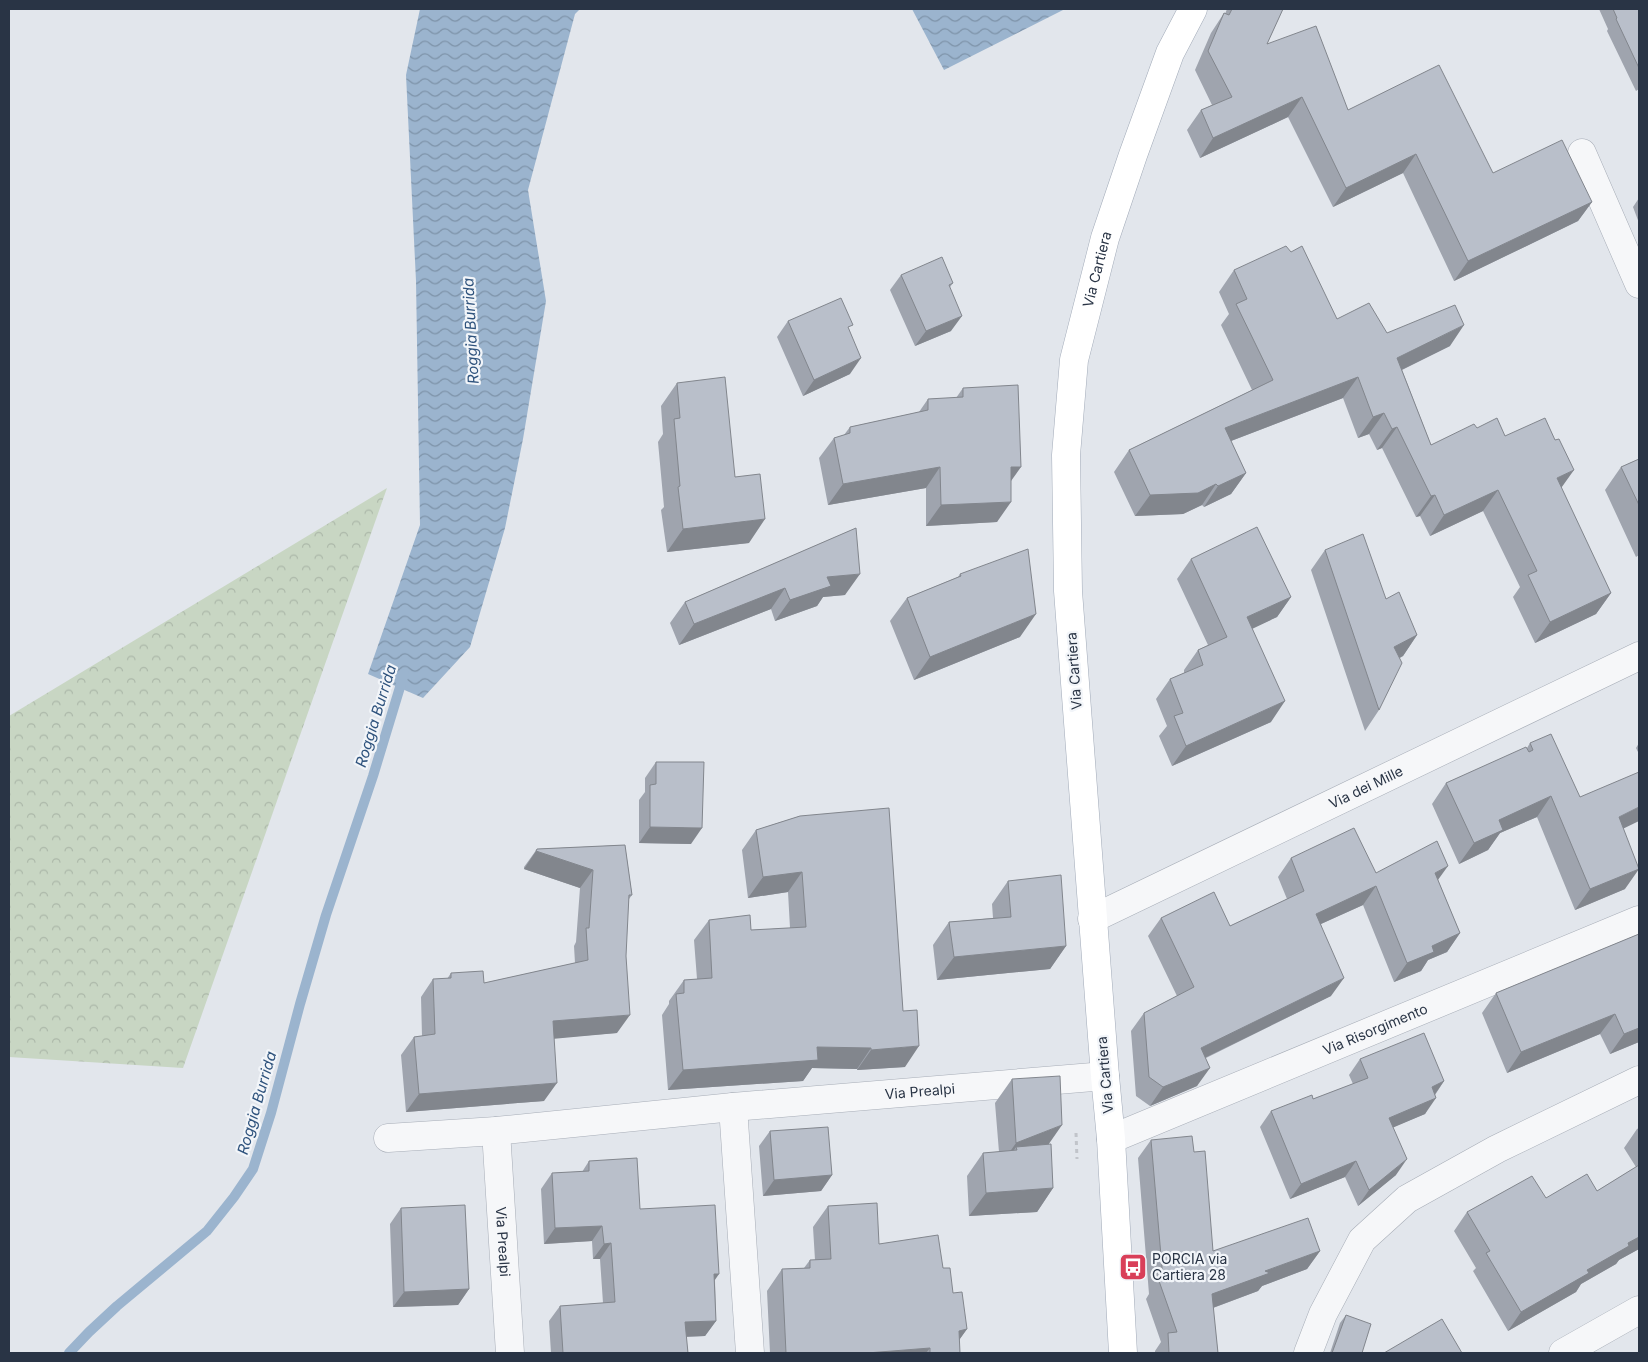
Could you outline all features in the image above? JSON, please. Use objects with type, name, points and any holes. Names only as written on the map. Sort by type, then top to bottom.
[{"type":"main road","name":"Via Cartiera","points":[[1123,1353],[1111,1139],[1092,919],[1068,591],[1066,455],[1074,360],[1105,238],[1170,53],[1193,9]]},
{"type":"street","points":[[1582,153],[1639,284]]},
{"type":"street","name":"Via dei Mille","points":[[1092,919],[1639,656]]},
{"type":"street","name":"Via Risorgimento","points":[[1111,1139],[1639,920]]},
{"type":"street","name":"Via Prealpi","points":[[388,1138],[496,1131],[734,1107],[1105,1076]]},
{"type":"street","points":[[1308,1353],[1323,1314],[1362,1240],[1408,1199],[1497,1149],[1639,1080]]},
{"type":"street","points":[[734,1107],[750,1353]]},
{"type":"street","name":"Via Prealpi","points":[[496,1131],[510,1353]]},
{"type":"street","points":[[1563,1353],[1639,1310]]},
{"type":"green space","points":[[387,488],[183,1068],[9,1057],[9,716]]},
{"type":"water","points":[[420,9],[580,9],[575,14],[528,190],[546,301],[523,439],[505,528],[470,647],[423,698],[368,674],[420,525],[416,281],[406,75]]},
{"type":"water","points":[[912,9],[1065,9],[944,70]]},
{"type":"building","points":[[1232,9],[1283,9],[1267,44],[1316,26],[1348,110],[1439,65],[1493,173],[1562,140],[1592,202],[1468,261],[1416,154],[1346,188],[1302,97],[1213,138],[1201,110],[1232,97],[1208,51],[1224,13],[1229,15]]},
{"type":"building","points":[[1613,9],[1639,9],[1639,68],[1616,19]]},
{"type":"building","points":[[1286,246],[1291,252],[1302,246],[1337,319],[1369,303],[1387,333],[1455,305],[1464,325],[1397,358],[1431,445],[1474,424],[1477,428],[1497,418],[1505,436],[1545,418],[1555,440],[1559,439],[1574,470],[1557,478],[1611,593],[1550,622],[1528,575],[1537,571],[1498,490],[1444,515],[1435,495],[1431,496],[1397,427],[1392,429],[1384,413],[1373,417],[1358,377],[1225,428],[1246,473],[1198,493],[1150,495],[1129,450],[1273,380],[1236,304],[1247,299],[1234,270]]},
{"type":"building","points":[[942,257],[953,283],[949,285],[962,316],[926,331],[901,275]]},
{"type":"building","points":[[841,298],[853,325],[848,327],[861,358],[814,380],[788,321]]},
{"type":"building","points":[[725,377],[735,477],[760,474],[765,519],[683,529],[678,487],[680,486],[674,419],[680,418],[677,383]]},
{"type":"building","points":[[1018,385],[1021,467],[1011,467],[1011,502],[941,505],[940,467],[843,484],[834,438],[850,433],[850,427],[928,410],[928,399],[963,397],[963,388]]},
{"type":"building","points":[[1639,459],[1639,505],[1621,467]]},
{"type":"building","points":[[1257,527],[1291,597],[1247,617],[1285,701],[1186,746],[1174,716],[1183,713],[1170,679],[1203,665],[1198,650],[1227,637],[1191,559]]},
{"type":"building","points":[[856,528],[860,574],[827,577],[831,586],[790,600],[785,588],[694,624],[685,602]]},
{"type":"building","points":[[1363,534],[1386,599],[1399,592],[1417,635],[1394,647],[1402,663],[1379,710],[1325,550]]},
{"type":"building","points":[[1028,549],[1036,614],[930,657],[907,598],[961,576],[960,574]]},
{"type":"building","points":[[1551,734],[1580,797],[1639,772],[1639,807],[1619,817],[1639,869],[1590,889],[1551,796],[1499,820],[1503,830],[1474,843],[1446,783],[1526,747],[1529,752],[1533,750],[1530,743]]},
{"type":"building","points":[[656,762],[704,762],[702,828],[650,827],[650,785],[656,784]]},
{"type":"building","points":[[889,808],[903,1011],[917,1010],[919,1046],[871,1050],[871,1048],[817,1047],[818,1060],[683,1070],[676,994],[684,993],[684,980],[712,978],[709,920],[750,915],[751,930],[806,927],[802,872],[763,877],[756,830],[800,816]]},
{"type":"building","points":[[1354,828],[1376,873],[1437,841],[1448,866],[1435,873],[1460,933],[1432,946],[1434,952],[1407,963],[1376,886],[1316,914],[1344,978],[1201,1048],[1210,1068],[1163,1087],[1149,1077],[1144,1013],[1194,987],[1161,918],[1214,892],[1230,926],[1304,891],[1291,858]]},
{"type":"building","points":[[625,845],[632,895],[629,895],[626,956],[630,1015],[553,1021],[557,1083],[419,1094],[414,1037],[435,1034],[433,979],[451,978],[451,973],[483,971],[484,983],[588,960],[586,928],[589,928],[593,870],[536,851],[537,849]]},
{"type":"building","points":[[1061,875],[1066,946],[954,957],[949,922],[1011,917],[1008,881]]},
{"type":"building","points":[[1639,934],[1639,1028],[1624,1034],[1615,1014],[1521,1052],[1496,993]]},
{"type":"building","points":[[1424,1033],[1444,1081],[1432,1087],[1436,1098],[1389,1118],[1407,1159],[1369,1190],[1356,1161],[1301,1184],[1271,1111],[1312,1095],[1313,1099],[1368,1078],[1360,1059]]},
{"type":"building","points":[[1060,1076],[1062,1125],[1016,1143],[1012,1079]]},
{"type":"building","points":[[828,1127],[832,1175],[774,1180],[770,1131]]},
{"type":"building","points":[[1192,1136],[1194,1152],[1205,1151],[1213,1251],[1308,1218],[1320,1251],[1265,1271],[1270,1273],[1212,1294],[1218,1353],[1169,1353],[1168,1333],[1177,1332],[1159,1281],[1163,1279],[1151,1140]]},
{"type":"building","points":[[1051,1144],[1053,1188],[986,1193],[983,1153],[1017,1150],[1016,1147]]},
{"type":"building","points":[[637,1158],[640,1209],[715,1205],[719,1274],[714,1274],[716,1321],[685,1322],[688,1353],[563,1353],[560,1306],[615,1302],[611,1243],[604,1244],[602,1226],[555,1228],[552,1173],[589,1171],[589,1161]]},
{"type":"building","points":[[1639,1165],[1639,1237],[1628,1243],[1629,1246],[1587,1270],[1589,1273],[1521,1312],[1486,1253],[1490,1251],[1467,1212],[1532,1176],[1546,1198],[1587,1174],[1597,1191]]},
{"type":"building","points":[[877,1203],[879,1244],[938,1235],[943,1268],[950,1268],[953,1293],[962,1292],[967,1329],[959,1331],[960,1353],[930,1353],[930,1348],[867,1353],[786,1353],[782,1269],[810,1268],[810,1260],[831,1259],[828,1206]]},
{"type":"building","points":[[465,1205],[469,1289],[404,1292],[401,1208]]},
{"type":"building","points":[[1346,1315],[1371,1324],[1362,1353],[1332,1353]]},
{"type":"building","points":[[1442,1319],[1462,1353],[1384,1353]]},
{"type":"waterway","name":"Roggia Burrida","points":[[69,1353],[117,1306],[207,1231],[253,1169],[271,1113],[326,915],[373,776],[404,674]]},
{"type":"place","name":"PORCIA via Cartiera 28","points":[[1133,1267]]}]
